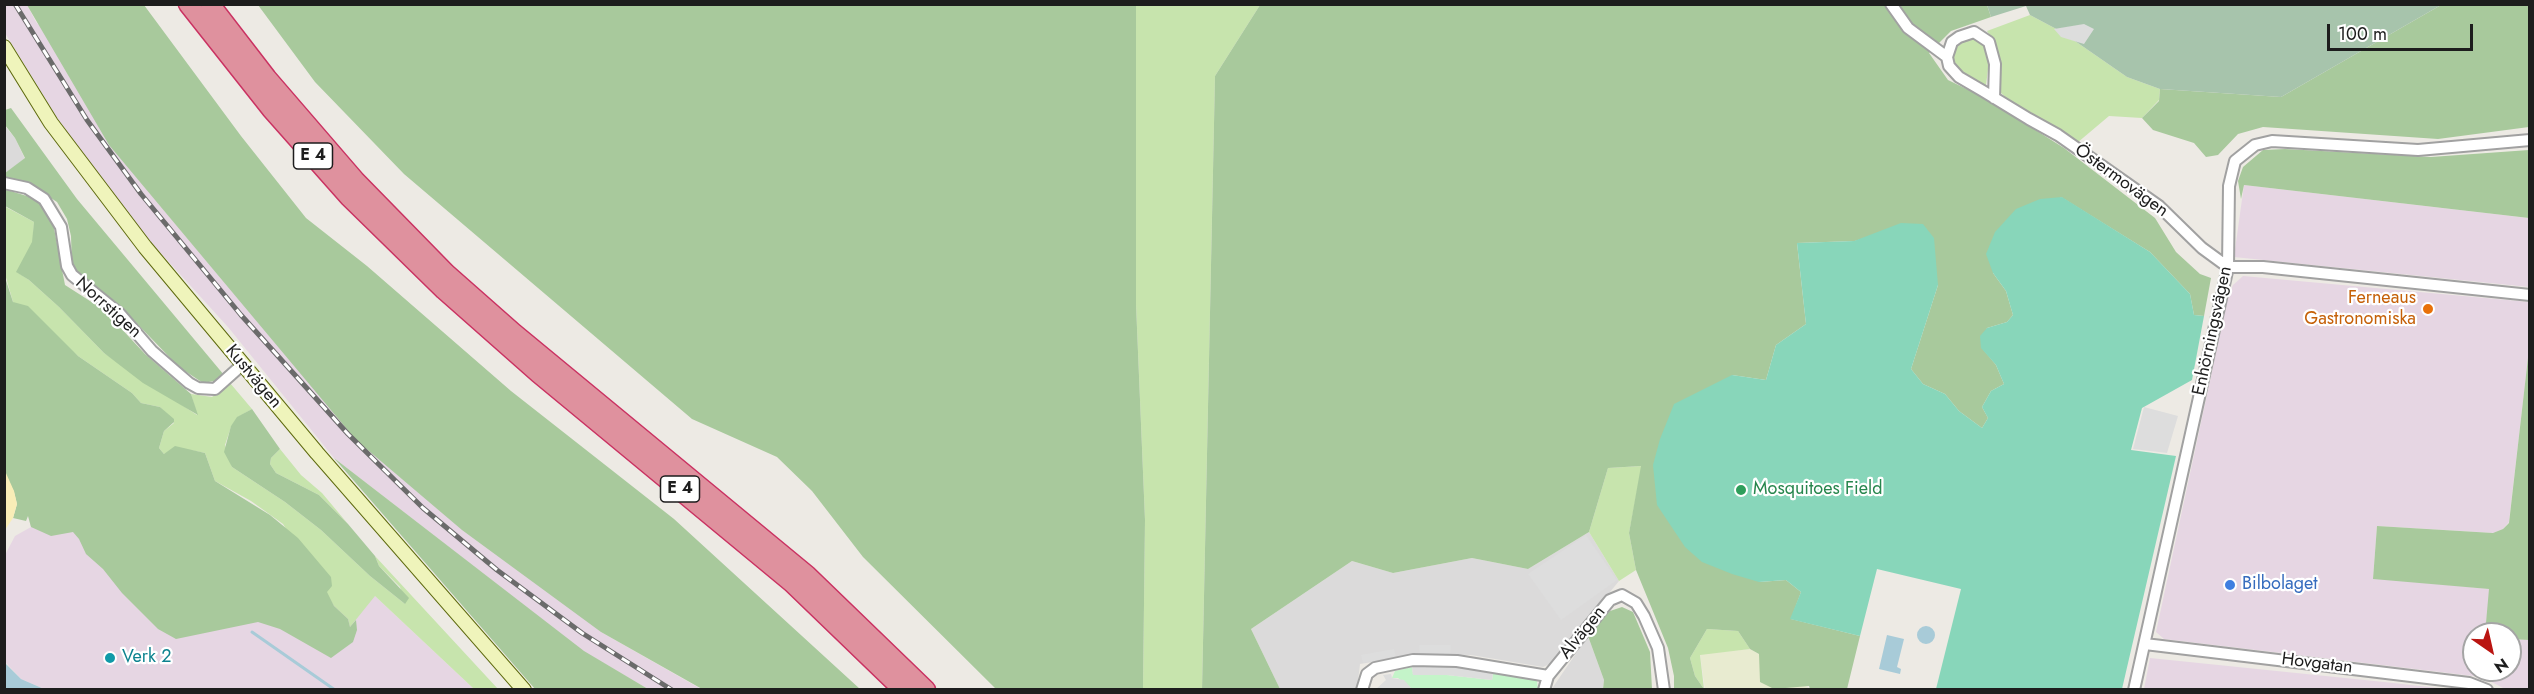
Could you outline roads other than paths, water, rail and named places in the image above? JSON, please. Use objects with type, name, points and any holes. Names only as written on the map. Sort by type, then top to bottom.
[{"type":"highway","name":"E 4","points":[[188,4],[271,109],[349,197],[444,290],[538,373],[792,583],[903,690]]},
{"type":"highway","name":"E 4","points":[[210,4],[267,78],[355,180],[446,273],[523,340],[807,575],[926,690]]},
{"type":"highway","name":"E 4","points":[[219,4],[267,78]]},
{"type":"main road","name":"Kustvägen","points":[[4,47],[51,123],[88,174],[356,498],[524,690]]},
{"type":"street","name":"Östermovägen","points":[[1890,4],[1908,28],[1947,57],[1949,66],[1959,77],[2058,135],[2159,206],[2202,248],[2228,267]]},
{"type":"street","points":[[1947,57],[1952,42],[1959,37],[1974,32],[1989,42],[1995,64],[1994,98]]},
{"type":"street","name":"Enhörningsvägen","points":[[2134,690],[2228,267],[2229,186],[2235,161],[2255,145],[2272,141],[2443,149],[2529,140]]},
{"type":"street","name":"Norrstigen","points":[[4,183],[27,188],[44,199],[61,227],[67,266],[72,274],[120,314],[152,351],[189,383],[198,388],[215,389],[243,364]]},
{"type":"street","points":[[2228,267],[2263,267],[2529,295]]},
{"type":"street","name":"Alvägen","points":[[1544,690],[1548,676],[1610,600],[1622,596],[1636,603],[1644,616],[1658,648],[1664,690]]},
{"type":"street","name":"Hovgatan","points":[[2145,644],[2469,683],[2487,690]]},
{"type":"street","name":"Alvägen","points":[[1362,690],[1367,674],[1375,668],[1413,660],[1457,661],[1548,676]]},
{"type":"water","points":[[1926,626],[1932,629],[1935,635],[1932,641],[1926,644],[1920,641],[1917,635],[1920,629]]},
{"type":"water","points":[[1887,635],[1904,639],[1897,667],[1901,669],[1900,674],[1879,669]]},
{"type":"water","points":[[4,662],[21,679],[44,689],[5,689]]},
{"type":"waterway","points":[[252,632],[335,690]]},
{"type":"railway","points":[[15,4],[87,120],[141,194],[241,315],[348,434],[423,508],[497,570],[582,633],[672,690]]},
{"type":"place","name":"Ferneaus Gastronomiska","points":[[2428,309]]},
{"type":"place","name":"Mosquitoes Field","points":[[1741,490]]},
{"type":"place","name":"Bilbolaget","points":[[2230,585]]},
{"type":"place","name":"Verk 2","points":[[110,658]]}]
